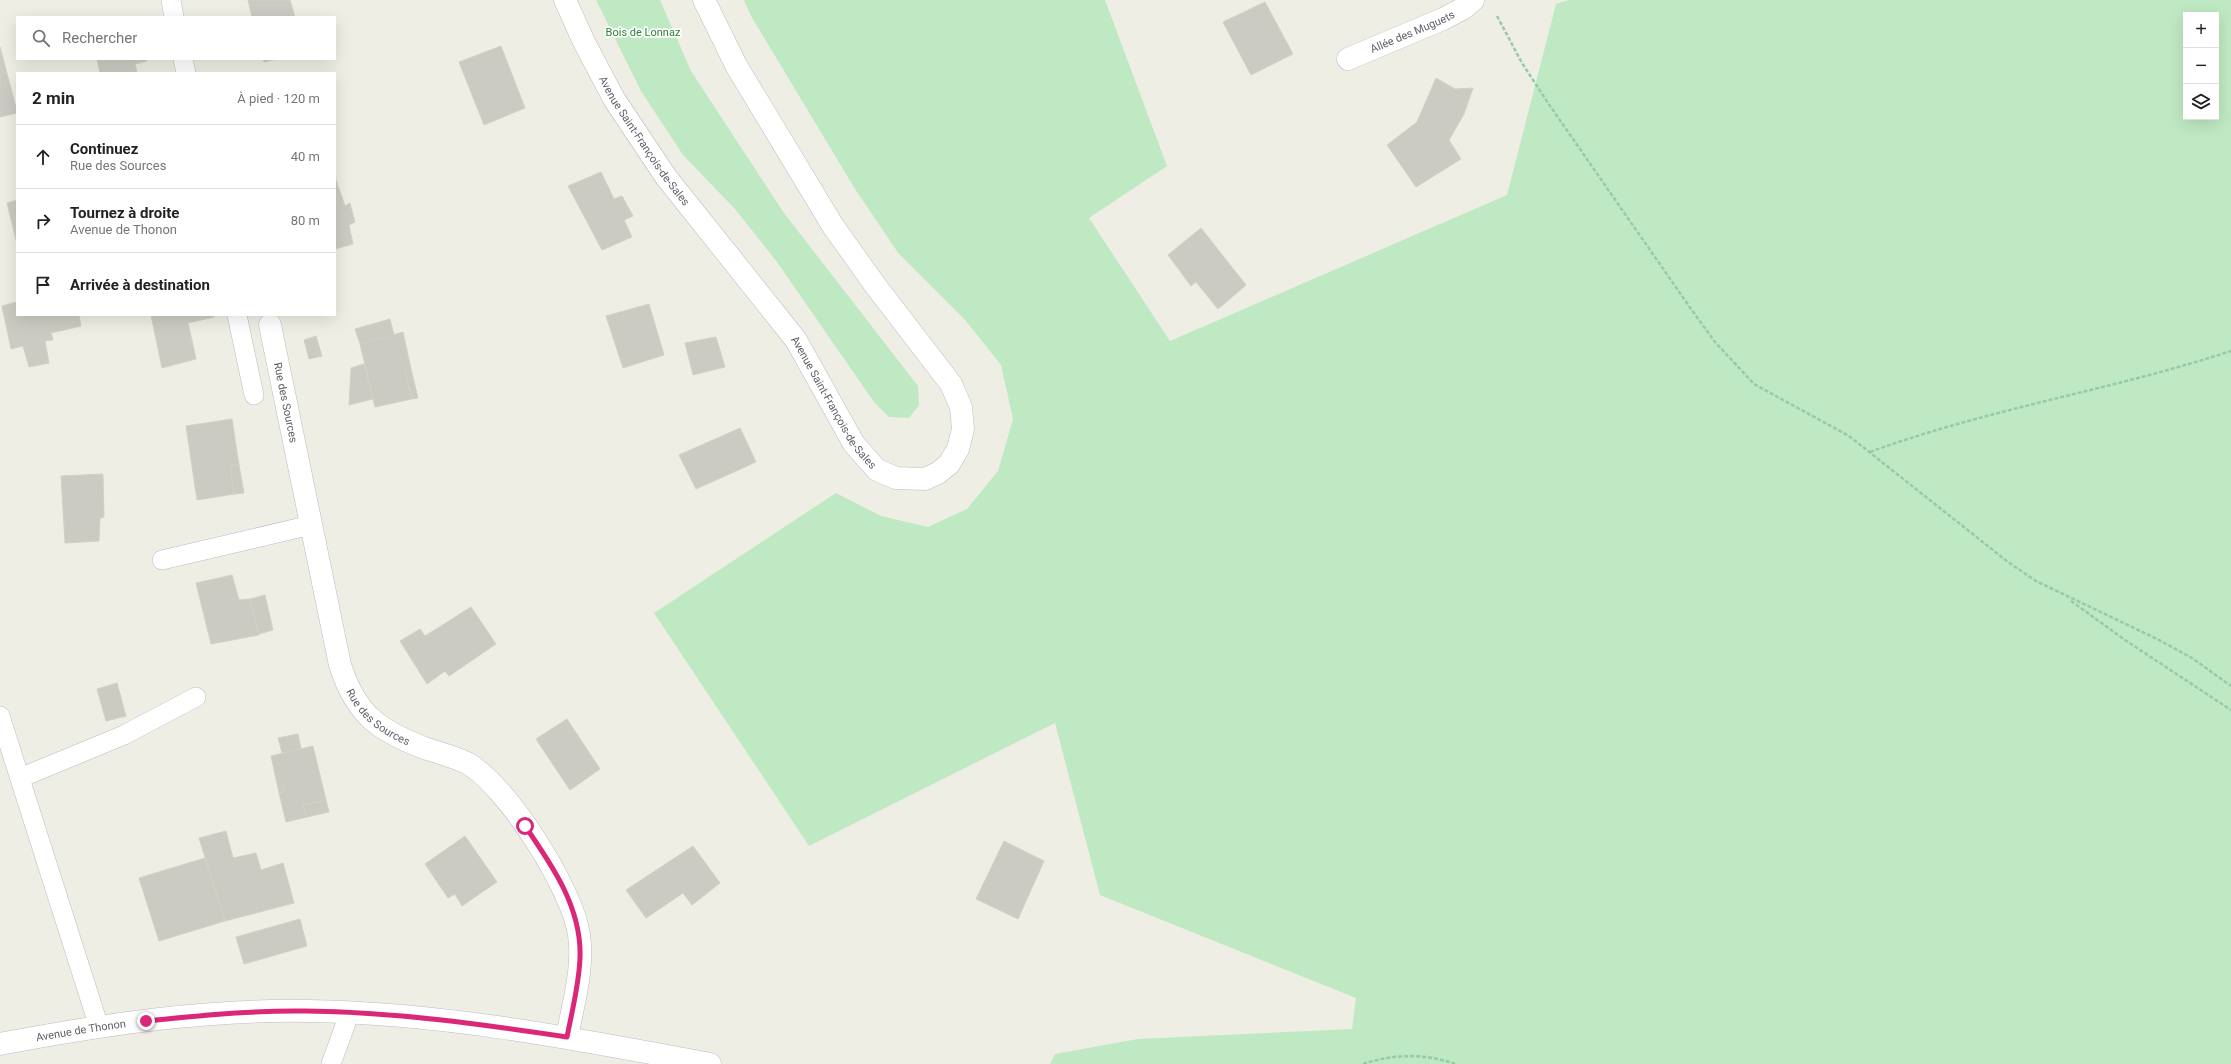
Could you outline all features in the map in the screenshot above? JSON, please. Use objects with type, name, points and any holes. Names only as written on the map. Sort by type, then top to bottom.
[{"type":"street","name":"Avenue Saint-François-de-Sales","points":[[565,0],[584,42],[614,99],[666,177],[796,340],[854,444],[877,470],[896,478],[925,479],[938,473],[949,464],[958,449],[963,429],[961,407],[951,384],[875,285],[834,226],[737,67],[704,0]]},
{"type":"street","name":"Allée des Muguets","points":[[1348,59],[1443,19],[1464,8],[1473,0]]},
{"type":"street","name":"Rue des Sources","points":[[270,325],[340,665],[346,684],[355,702],[368,717],[384,730],[402,739],[468,764],[482,774],[494,786],[549,860],[566,892],[574,913],[579,935],[580,958],[578,980],[567,1037]]},
{"type":"street","name":"Avenue de Thonon","points":[[0,1044],[99,1027],[260,1012],[350,1012],[452,1021],[567,1037],[710,1064]]},
{"type":"lane","points":[[171,0],[174,16]]},
{"type":"lane","points":[[183,60],[186,72]]},
{"type":"lane","points":[[237,316],[254,395]]},
{"type":"lane","points":[[162,560],[311,525]]},
{"type":"lane","points":[[20,778],[118,738],[196,697]]},
{"type":"lane","points":[[0,716],[99,1027]]},
{"type":"lane","points":[[331,1064],[350,1012]]},
{"type":"path","points":[[1495,11],[1522,63],[1548,103],[1714,342],[1754,384],[1849,436],[2008,562],[2036,581],[2066,598],[2157,639],[2192,658],[2231,686]]},
{"type":"path","points":[[1870,452],[1914,436],[1952,425],[2137,379],[2231,351]]},
{"type":"path","points":[[2066,598],[2125,640],[2231,710]]},
{"type":"path","points":[[1363,1064],[1378,1059],[1401,1056],[1424,1057],[1455,1064]]},
{"type":"green space","name":"Bois de Lonnaz","points":[[596,0],[660,0],[691,71],[784,213],[918,386],[919,405],[909,418],[889,417],[874,402],[777,262],[735,209],[683,155],[641,91]]},
{"type":"green space","points":[[744,0],[1105,0],[1167,166],[1089,218],[1170,341],[1507,195],[1556,4],[1569,0],[2231,0],[2231,1064],[1050,1064],[1055,1054],[1138,1039],[1352,1029],[1356,998],[1100,895],[1055,723],[809,846],[654,613],[836,493],[881,516],[928,527],[967,509],[998,471],[1013,419],[1001,365],[966,321],[899,254],[855,189],[751,16]]},
{"type":"building","points":[[248,0],[290,0],[295,16],[252,16]]},
{"type":"building","points":[[1265,2],[1293,54],[1251,75],[1223,22]]},
{"type":"building","points":[[501,46],[525,108],[484,125],[459,62]]},
{"type":"building","points":[[0,47],[16,107],[16,113],[0,117]]},
{"type":"building","points":[[97,60],[147,61],[135,64],[137,72],[100,72]]},
{"type":"building","points":[[1436,78],[1455,89],[1473,88],[1464,114],[1449,140],[1461,159],[1416,187],[1387,145],[1417,122]]},
{"type":"building","points":[[601,172],[614,199],[622,196],[633,216],[624,220],[632,237],[602,250],[568,186]]},
{"type":"building","points":[[336,180],[345,206],[350,203],[355,222],[349,225],[353,244],[336,249]]},
{"type":"building","points":[[16,200],[16,240],[7,203]]},
{"type":"building","points":[[1201,228],[1246,285],[1218,309],[1196,282],[1191,286],[1168,255]]},
{"type":"building","points":[[16,302],[16,316],[79,316],[81,326],[51,333],[53,340],[45,341],[49,363],[29,367],[23,346],[11,349],[2,306]]},
{"type":"building","points":[[649,304],[664,355],[623,368],[606,316]]},
{"type":"building","points":[[151,316],[214,316],[188,323],[196,359],[162,368]]},
{"type":"building","points":[[390,319],[394,335],[360,344],[355,329]]},
{"type":"building","points":[[403,332],[411,369],[405,371],[412,399],[375,407],[360,344]]},
{"type":"building","points":[[316,336],[322,356],[309,359],[304,340]]},
{"type":"building","points":[[716,337],[725,367],[693,375],[685,343]]},
{"type":"building","points":[[364,364],[373,399],[349,405],[351,368]]},
{"type":"building","points":[[411,369],[418,398],[412,399],[405,371]]},
{"type":"building","points":[[232,419],[239,465],[230,466],[234,494],[197,500],[186,426]]},
{"type":"building","points":[[740,428],[756,462],[696,489],[679,455]]},
{"type":"building","points":[[239,465],[244,493],[234,494],[230,466]]},
{"type":"building","points":[[103,474],[104,517],[100,518],[99,541],[65,543],[61,476]]},
{"type":"building","points":[[232,575],[239,600],[250,599],[259,635],[211,644],[196,583]]},
{"type":"building","points":[[265,595],[273,630],[259,634],[250,599]]},
{"type":"building","points":[[471,607],[496,644],[449,676],[445,671],[427,684],[400,641],[420,629],[425,636]]},
{"type":"building","points":[[117,683],[126,716],[106,721],[97,689]]},
{"type":"building","points":[[567,719],[600,769],[570,790],[536,739]]},
{"type":"building","points":[[298,734],[301,749],[282,753],[278,738]]},
{"type":"building","points":[[313,746],[326,800],[303,805],[307,817],[286,822],[279,793],[284,792],[283,786],[278,788],[271,756]]},
{"type":"building","points":[[283,786],[284,792],[279,793],[278,788]]},
{"type":"building","points":[[326,800],[329,812],[307,817],[303,805]]},
{"type":"building","points":[[226,831],[233,858],[256,853],[261,870],[283,863],[294,903],[225,921],[199,838]]},
{"type":"building","points":[[465,836],[497,882],[462,906],[455,894],[448,898],[425,864]]},
{"type":"building","points":[[1004,841],[1044,861],[1018,919],[976,899]]},
{"type":"building","points":[[693,846],[720,883],[692,905],[683,893],[646,918],[626,890]]},
{"type":"building","points":[[205,858],[225,921],[159,941],[139,878]]},
{"type":"building","points":[[300,919],[307,946],[244,964],[236,937]]},
{"type":"route","points":[[146,1021],[260,1012],[350,1012],[452,1021],[567,1037],[578,980],[580,958],[579,935],[574,913],[566,892],[549,860],[525,826]]}]
